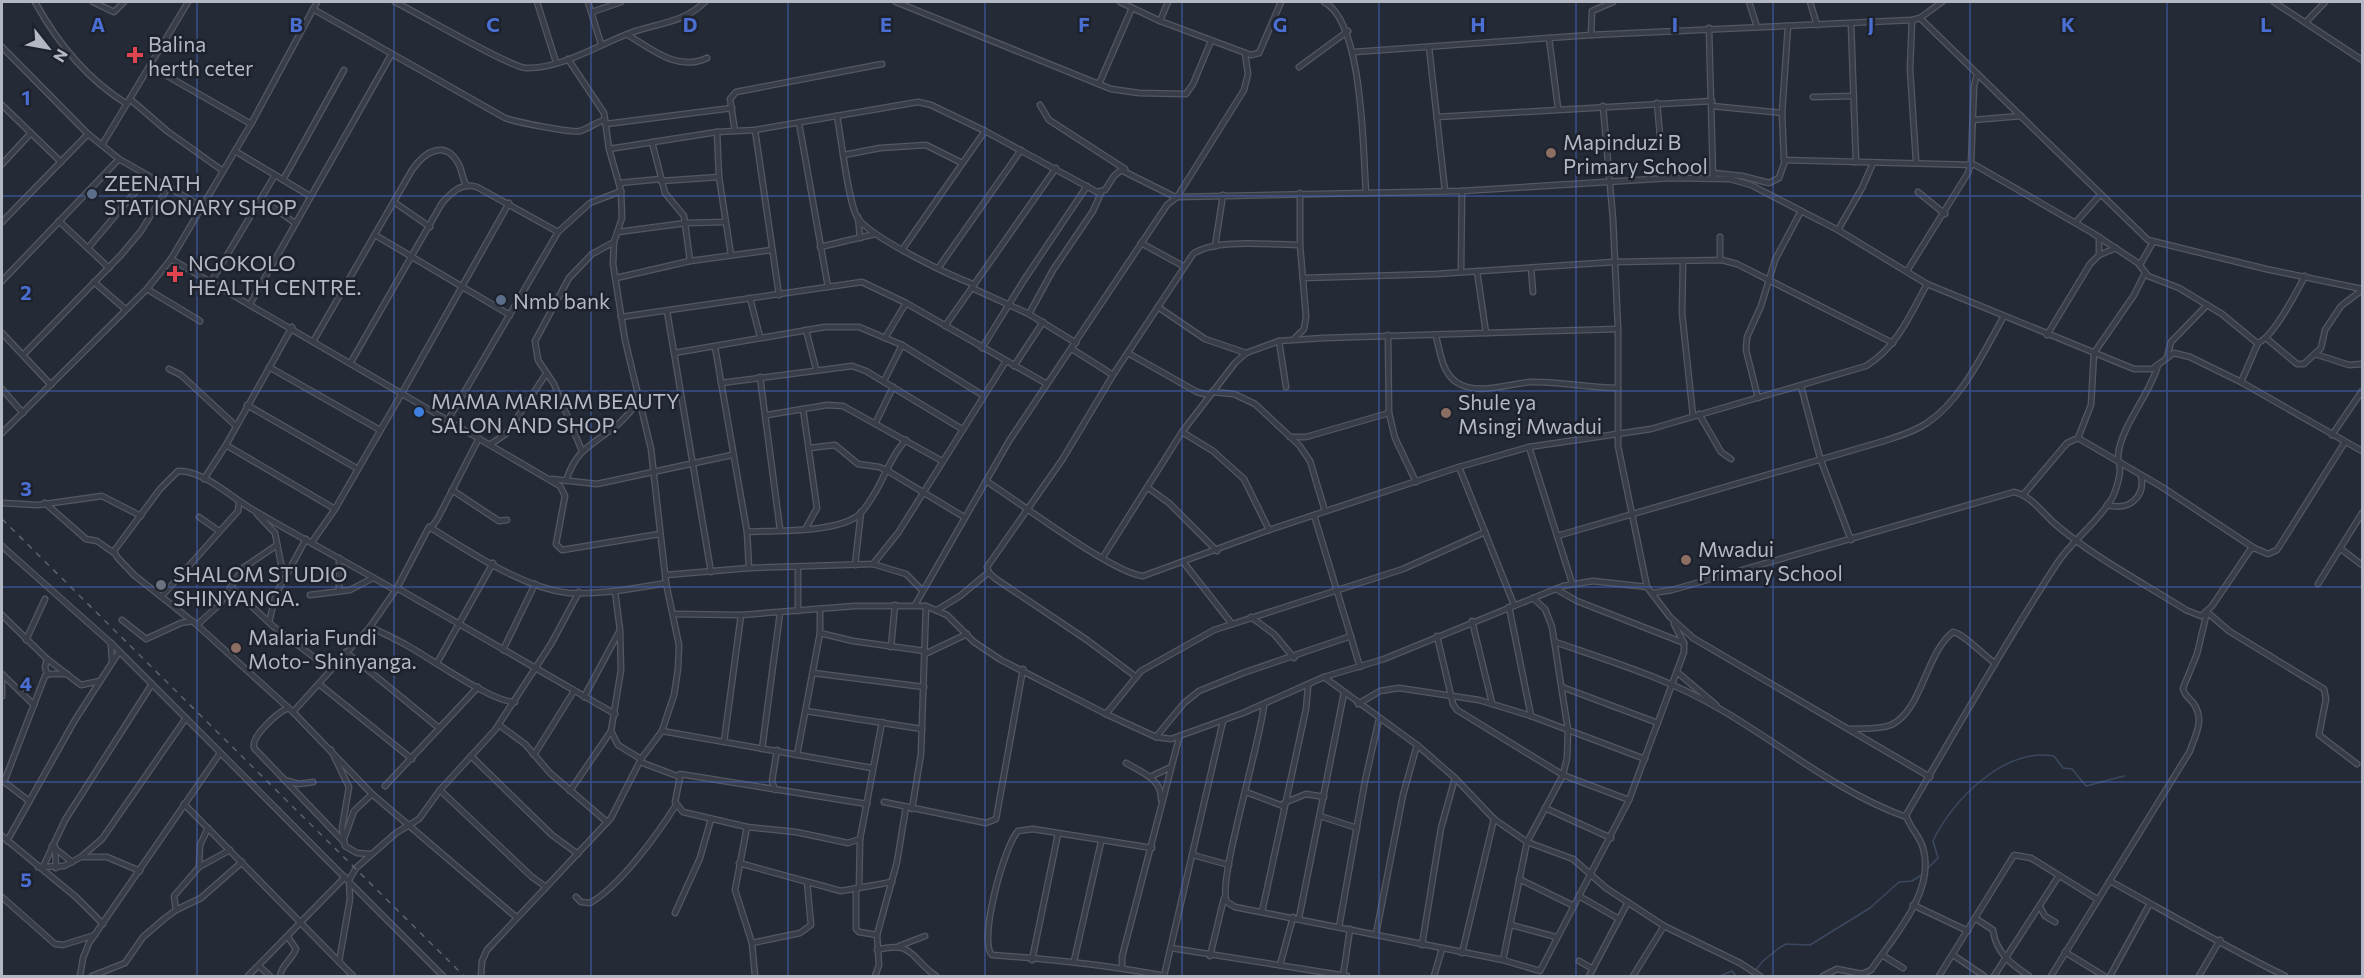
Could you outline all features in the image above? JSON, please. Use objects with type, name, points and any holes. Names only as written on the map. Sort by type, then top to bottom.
[{"type":"street","points":[[34,2],[53,34],[102,87],[129,102],[223,171]]},
{"type":"street","points":[[93,2],[114,12],[124,2]]},
{"type":"street","points":[[102,145],[188,2]]},
{"type":"street","points":[[2,432],[147,289],[171,259],[251,124],[317,2]]},
{"type":"street","points":[[395,2],[523,68],[568,59],[627,34],[683,18],[705,2]]},
{"type":"street","points":[[537,2],[556,62]]},
{"type":"street","points":[[588,2],[601,44]]},
{"type":"street","points":[[592,12],[621,2]]},
{"type":"street","points":[[896,2],[1100,84],[1139,93],[1186,94],[1193,84],[1211,40]]},
{"type":"street","points":[[1120,2],[1160,21],[1245,53],[1259,53],[1280,3],[1273,2]]},
{"type":"street","points":[[1160,21],[1168,2]]},
{"type":"street","points":[[1324,2],[1335,10],[1341,19],[1348,31],[1354,52],[1366,192]]},
{"type":"street","points":[[1591,35],[1592,11],[1612,2]]},
{"type":"street","points":[[1749,2],[1756,27]]},
{"type":"street","points":[[1810,2],[1817,25]]},
{"type":"street","points":[[1354,52],[1709,28],[1912,20],[1920,18],[1942,2]]},
{"type":"street","points":[[2274,2],[2362,60]]},
{"type":"street","points":[[2306,22],[2325,2]]},
{"type":"street","points":[[1100,84],[1132,8]]},
{"type":"street","points":[[313,9],[506,118],[525,125],[576,131],[606,122],[732,108]]},
{"type":"street","points":[[1920,18],[2100,195],[2141,234],[2153,242],[2362,289]]},
{"type":"street","points":[[1912,20],[1910,69],[1916,162]]},
{"type":"street","points":[[1851,24],[1856,162]]},
{"type":"street","points":[[1040,105],[1049,120],[1176,197],[1462,191],[1713,175],[1772,182],[1779,178],[1785,160],[1782,156],[1782,113],[1788,26]]},
{"type":"street","points":[[1709,28],[1713,175]]},
{"type":"street","points":[[1299,67],[1348,31]]},
{"type":"street","points":[[627,34],[664,57],[676,61],[698,62],[707,58]]},
{"type":"street","points":[[1549,38],[1558,108]]},
{"type":"street","points":[[2,47],[88,134],[119,159],[147,178],[203,207]]},
{"type":"street","points":[[1429,47],[1445,191]]},
{"type":"street","points":[[915,605],[964,516],[1047,384],[1141,243],[1176,197],[1244,90],[1248,74],[1245,53]]},
{"type":"street","points":[[250,304],[391,55]]},
{"type":"street","points":[[481,976],[484,955],[516,917],[607,822],[641,760],[662,731],[674,695],[678,669],[679,645],[666,583],[655,473],[621,317],[612,252],[622,218],[621,191],[609,149],[604,113],[568,59]]},
{"type":"street","points":[[735,131],[730,99],[736,92],[882,64]]},
{"type":"street","points":[[150,66],[251,124]]},
{"type":"street","points":[[283,180],[344,70]]},
{"type":"street","points":[[1907,271],[1945,214],[1971,163],[1977,74]]},
{"type":"street","points":[[1813,97],[1854,96]]},
{"type":"street","points":[[609,149],[717,132],[755,130],[918,102],[931,105],[985,131],[1101,193]]},
{"type":"street","points":[[1437,117],[1657,103],[1712,103],[1782,113]]},
{"type":"street","points":[[1657,103],[1660,136]]},
{"type":"street","points":[[2,105],[61,162]]},
{"type":"street","points":[[1603,106],[1611,182],[1618,329],[1618,446],[1647,588]]},
{"type":"street","points":[[837,116],[858,217],[860,238]]},
{"type":"street","points":[[1974,120],[2021,116]]},
{"type":"street","points":[[798,123],[828,287]]},
{"type":"street","points":[[755,130],[779,295]]},
{"type":"street","points":[[902,250],[985,131]]},
{"type":"street","points":[[717,132],[719,177],[731,255]]},
{"type":"street","points":[[2,164],[31,133]]},
{"type":"street","points":[[2,222],[88,134]]},
{"type":"street","points":[[652,142],[665,193],[684,216],[690,261]]},
{"type":"street","points":[[844,156],[880,148],[926,145],[962,163]]},
{"type":"street","points":[[314,340],[419,160],[433,150],[448,154],[456,160],[466,185]]},
{"type":"street","points":[[939,267],[1021,150]]},
{"type":"street","points":[[235,151],[310,196]]},
{"type":"street","points":[[2,281],[119,159]]},
{"type":"street","points":[[1785,160],[1873,164],[1971,163],[2076,222],[2140,265],[2145,273],[2207,305],[2258,343]]},
{"type":"street","points":[[1838,230],[1873,164]]},
{"type":"street","points":[[945,326],[1056,168]]},
{"type":"street","points":[[1029,314],[1053,270],[1093,211],[1101,193],[1117,171],[1128,170]]},
{"type":"street","points":[[211,282],[275,175]]},
{"type":"street","points":[[1713,175],[1751,185],[1838,230],[1927,284],[2094,353],[2140,370],[2158,365],[2174,353],[2181,354],[2241,382],[2362,451]]},
{"type":"street","points":[[619,183],[719,177]]},
{"type":"street","points":[[88,248],[147,178]]},
{"type":"street","points":[[351,362],[442,203],[455,189],[466,185],[477,187],[558,232]]},
{"type":"street","points":[[982,348],[1087,186]]},
{"type":"street","points":[[24,354],[109,268],[141,231],[167,189]]},
{"type":"street","points":[[448,420],[558,232],[590,203],[600,197],[621,191]]},
{"type":"street","points":[[1461,272],[1462,191]]},
{"type":"street","points":[[1918,192],[1945,214]]},
{"type":"street","points":[[1293,339],[1304,329],[1305,324],[1300,245],[1300,193]]},
{"type":"street","points":[[1215,246],[1223,195]]},
{"type":"street","points":[[2076,222],[2100,195]]},
{"type":"street","points":[[261,199],[295,223]]},
{"type":"street","points":[[394,202],[430,227]]},
{"type":"street","points":[[312,542],[358,469],[509,203]]},
{"type":"street","points":[[1758,398],[1745,344],[1775,260],[1801,211]]},
{"type":"street","points":[[858,217],[875,234],[902,250],[1029,314],[1076,343]]},
{"type":"street","points":[[59,221],[109,268]]},
{"type":"street","points":[[618,232],[686,223],[725,222]]},
{"type":"street","points":[[820,247],[875,234]]},
{"type":"street","points":[[375,235],[510,315]]},
{"type":"street","points":[[1720,237],[1720,260]]},
{"type":"street","points":[[2099,237],[2099,255]]},
{"type":"street","points":[[582,451],[554,384],[546,374],[535,350],[538,335],[569,278],[592,254],[614,242]]},
{"type":"street","points":[[2140,265],[2153,242]]},
{"type":"street","points":[[1141,243],[1183,266]]},
{"type":"street","points":[[988,572],[987,567],[1029,509],[1183,266],[1199,249],[1215,246],[1300,245]]},
{"type":"street","points":[[2047,335],[2077,282],[2099,255],[2116,249]]},
{"type":"street","points":[[616,278],[690,261],[772,250]]},
{"type":"street","points":[[171,259],[551,479],[560,486],[565,496],[555,539],[556,544],[562,550],[660,534]]},
{"type":"street","points":[[1303,278],[1461,272],[1614,262],[1720,260],[1734,262],[1893,343]]},
{"type":"street","points":[[1683,261],[1682,313],[1692,416]]},
{"type":"street","points":[[1531,268],[1533,292]]},
{"type":"street","points":[[1477,271],[1486,333]]},
{"type":"street","points":[[2023,495],[2067,442],[2078,438],[2091,405],[2094,353],[2134,295],[2145,273]]},
{"type":"street","points":[[2241,382],[2258,343],[2266,338],[2305,276]]},
{"type":"street","points":[[94,282],[125,309]]},
{"type":"street","points":[[621,317],[862,282],[906,303],[1047,384]]},
{"type":"street","points":[[986,481],[1102,557],[1131,573],[1143,576],[1217,551],[1269,530],[1459,467],[1529,447],[1651,429],[1866,366],[1881,356],[1893,343],[1927,284]]},
{"type":"street","points":[[147,289],[200,321]]},
{"type":"street","points":[[2266,338],[2300,365],[2315,354],[2325,340],[2325,330],[2341,306],[2362,289]]},
{"type":"street","points":[[750,298],[760,337]]},
{"type":"street","points":[[885,338],[906,303]]},
{"type":"street","points":[[2167,357],[2171,342],[2207,305]]},
{"type":"street","points":[[1158,307],[1205,339],[1246,353]]},
{"type":"street","points":[[667,311],[711,572]]},
{"type":"street","points":[[1557,536],[1899,436],[1930,422],[1958,391],[2004,316]]},
{"type":"street","points":[[1014,366],[1043,322]]},
{"type":"street","points":[[204,479],[226,446],[292,327]]},
{"type":"street","points":[[674,353],[806,330],[859,327],[902,345],[984,396]]},
{"type":"street","points":[[1102,557],[1182,432],[1234,363],[1246,353],[1279,341],[1293,339],[1388,334],[1436,336],[1618,329]]},
{"type":"street","points":[[806,330],[816,369]]},
{"type":"street","points":[[2,333],[51,385]]},
{"type":"street","points":[[1388,334],[1389,413],[1395,438],[1416,482]]},
{"type":"street","points":[[1436,336],[1446,370],[1454,380],[1464,386],[1490,387],[1529,382],[1618,388]]},
{"type":"street","points":[[1279,341],[1286,387]]},
{"type":"street","points":[[884,381],[902,345]]},
{"type":"street","points":[[715,347],[747,532],[749,568]]},
{"type":"street","points":[[1071,349],[1113,375]]},
{"type":"street","points":[[1128,353],[1197,392],[1234,394],[1261,407],[1290,436],[1310,461],[1325,511]]},
{"type":"street","points":[[2315,354],[2349,365],[2362,364]]},
{"type":"street","points":[[873,564],[898,533],[1005,361]]},
{"type":"street","points":[[1906,816],[1995,663],[2061,558],[2075,540],[2097,520],[2113,496],[2121,445],[2153,381],[2158,365]]},
{"type":"street","points":[[721,383],[852,366],[884,381],[963,429]]},
{"type":"street","points":[[269,367],[380,430]]},
{"type":"street","points":[[169,369],[181,375],[236,426]]},
{"type":"street","points":[[491,444],[507,432],[546,374]]},
{"type":"street","points":[[760,377],[767,415],[780,529]]},
{"type":"street","points":[[1801,386],[1820,458],[1851,540]]},
{"type":"street","points":[[876,422],[893,387]]},
{"type":"street","points":[[2,389],[23,413]]},
{"type":"street","points":[[2332,435],[2362,391]]},
{"type":"street","points":[[566,481],[574,460],[582,451],[616,426],[639,402]]},
{"type":"street","points":[[247,405],[358,469]]},
{"type":"street","points":[[767,415],[838,405],[876,422],[942,461]]},
{"type":"street","points":[[803,409],[817,508],[806,528]]},
{"type":"street","points":[[1290,436],[1306,437],[1389,413]]},
{"type":"street","points":[[1699,414],[1721,452],[1731,459]]},
{"type":"street","points":[[1182,432],[1213,451],[1244,479],[1269,530]]},
{"type":"street","points":[[293,712],[370,627],[396,589],[479,438]]},
{"type":"street","points":[[2078,438],[2267,554],[2277,550],[2345,442]]},
{"type":"street","points":[[747,532],[806,528],[847,521],[861,512],[888,471],[897,451],[906,440]]},
{"type":"street","points":[[809,448],[835,445],[858,464],[879,467],[888,471],[923,491],[946,508],[964,516]]},
{"type":"street","points":[[226,446],[334,509]]},
{"type":"street","points":[[1529,447],[1572,583]]},
{"type":"street","points":[[551,479],[597,484],[732,455]]},
{"type":"street","points":[[1459,467],[1511,606],[1531,716]]},
{"type":"street","points":[[114,554],[141,516],[178,471],[204,479],[239,502],[615,714]]},
{"type":"street","points":[[2107,505],[2121,507],[2135,500],[2143,487],[2141,475]]},
{"type":"street","points":[[1147,487],[1169,503],[1217,551]]},
{"type":"street","points":[[452,490],[500,521],[507,520]]},
{"type":"street","points":[[1653,593],[1672,590],[1851,540],[1886,527],[2014,492],[2023,495],[2075,540],[2193,614],[2201,616],[2207,612]]},
{"type":"street","points":[[2,503],[26,506],[102,495],[141,516]]},
{"type":"street","points":[[162,596],[238,511],[239,502]]},
{"type":"street","points":[[45,503],[83,537],[98,541],[139,579],[195,623],[293,712],[372,794],[516,917]]},
{"type":"street","points":[[257,512],[274,533],[281,564],[287,573]]},
{"type":"street","points":[[855,565],[861,512]]},
{"type":"street","points":[[2318,584],[2362,513]]},
{"type":"street","points":[[1314,515],[1360,667]]},
{"type":"street","points":[[199,517],[219,531]]},
{"type":"street","points":[[431,528],[493,563],[535,584],[553,590],[615,591],[666,583]]},
{"type":"street","points":[[1106,714],[1135,676],[1188,643],[1251,617],[1403,569],[1485,532]]},
{"type":"street","points":[[269,622],[276,594],[306,539]]},
{"type":"street","points":[[122,620],[146,639],[181,623],[195,623],[210,615],[243,568],[277,545]]},
{"type":"street","points":[[2,546],[111,643],[443,976]]},
{"type":"street","points":[[2051,976],[2189,755],[2199,731],[2197,711],[2183,690],[2197,654],[2207,612],[2248,552],[2254,548]]},
{"type":"street","points":[[2341,549],[2362,565]]},
{"type":"street","points":[[339,558],[339,591]]},
{"type":"street","points":[[437,663],[493,563]]},
{"type":"street","points":[[1184,563],[1232,624]]},
{"type":"street","points":[[666,575],[749,568],[873,564],[906,574],[922,590]]},
{"type":"street","points":[[798,568],[798,610]]},
{"type":"street","points":[[937,610],[960,596],[988,572]]},
{"type":"street","points":[[988,572],[1135,676]]},
{"type":"street","points":[[310,595],[353,589],[373,578]]},
{"type":"street","points":[[674,614],[741,615],[895,605],[926,606],[937,610],[985,650],[1106,714],[1156,737],[1179,738],[1308,686],[1324,677],[1360,667],[1572,583],[1606,582],[1647,588],[1670,616],[1684,643],[1684,652],[1672,687],[1629,800],[1611,838],[1556,937],[1539,974],[1503,960],[1233,906],[1224,898]]},
{"type":"street","points":[[503,650],[535,584]]},
{"type":"street","points":[[231,587],[269,622],[331,670]]},
{"type":"street","points":[[1556,589],[1577,601],[1684,643]]},
{"type":"street","points":[[570,791],[611,731],[615,714],[621,670],[620,630],[615,591]]},
{"type":"street","points":[[248,976],[356,868],[396,833],[411,826],[427,810],[440,790],[499,725],[536,669],[579,592]]},
{"type":"street","points":[[1503,960],[1527,842],[1563,775],[1567,758],[1568,730],[1555,642],[1548,612],[1533,598]]},
{"type":"street","points":[[26,640],[45,599]]},
{"type":"street","points":[[891,647],[895,605]]},
{"type":"street","points":[[875,976],[879,965],[878,936],[909,808],[922,729],[926,606]]},
{"type":"street","points":[[797,755],[820,633],[820,609]]},
{"type":"street","points":[[2207,612],[2229,631],[2323,688],[2326,699],[2319,735],[2357,764]]},
{"type":"street","points":[[762,749],[780,613]]},
{"type":"street","points":[[2,615],[26,640],[81,685],[91,696]]},
{"type":"street","points":[[724,742],[741,615]]},
{"type":"street","points":[[1670,616],[1693,638],[1930,777]]},
{"type":"street","points":[[1251,617],[1274,634],[1294,658]]},
{"type":"street","points":[[1472,621],[1492,703]]},
{"type":"street","points":[[370,627],[478,687],[506,701],[515,702]]},
{"type":"street","points":[[584,697],[620,630]]},
{"type":"street","points":[[1849,729],[1882,727],[1897,721],[1924,682],[1934,653],[1953,632],[1959,633],[1977,651],[1995,663]]},
{"type":"street","points":[[820,633],[926,652],[967,634]]},
{"type":"street","points":[[1156,737],[1192,695],[1243,673],[1294,658],[1351,636]]},
{"type":"street","points":[[1437,636],[1457,710],[1563,775],[1629,800]]},
{"type":"street","points":[[1555,642],[1618,663],[1719,708]]},
{"type":"street","points":[[111,643],[112,663]]},
{"type":"street","points":[[7,841],[119,652]]},
{"type":"street","points":[[346,652],[439,728]]},
{"type":"street","points":[[29,801],[3,781],[47,674],[45,667],[47,659]]},
{"type":"street","points":[[884,802],[986,823],[996,819],[1023,669]]},
{"type":"street","points":[[1677,672],[1719,708],[1832,783],[1906,816],[1920,841],[1925,855],[1922,888],[1882,955],[1867,973],[1854,974],[1837,969],[1823,976]]},
{"type":"street","points":[[813,673],[924,687]]},
{"type":"street","points":[[2,696],[2,674],[34,705]]},
{"type":"street","points":[[47,674],[67,674]]},
{"type":"street","points":[[1324,677],[1358,704],[1417,744],[1455,778],[1494,819],[1527,842],[1570,858],[1590,875],[1664,926],[1740,963],[1760,976]]},
{"type":"street","points":[[81,685],[100,681]]},
{"type":"street","points":[[40,867],[54,847],[72,810],[152,684]]},
{"type":"street","points":[[319,684],[412,759]]},
{"type":"street","points":[[1262,912],[1306,709],[1308,686]]},
{"type":"street","points":[[385,786],[478,687]]},
{"type":"street","points":[[1562,687],[1658,723]]},
{"type":"street","points":[[1358,704],[1380,691],[1394,688],[1420,690],[1492,703],[1645,759]]},
{"type":"street","points":[[534,755],[574,691]]},
{"type":"street","points":[[1280,965],[1296,917],[1320,816],[1344,693]]},
{"type":"street","points":[[1210,956],[1264,704]]},
{"type":"street","points":[[288,708],[274,716],[253,741],[257,752],[270,762],[284,780],[344,842],[345,846],[357,853],[372,854]]},
{"type":"street","points":[[806,711],[922,729]]},
{"type":"street","points":[[40,867],[56,868],[81,857],[113,826],[186,718]]},
{"type":"street","points":[[1339,927],[1379,718]]},
{"type":"street","points":[[1152,848],[1028,829],[1014,835],[1005,852],[991,914],[988,940],[990,954],[1032,960],[1074,961],[1086,966],[1122,968],[1165,976],[1223,720]]},
{"type":"street","points":[[878,936],[857,930],[860,839],[882,722]]},
{"type":"street","points":[[499,725],[525,744],[570,791],[607,822]]},
{"type":"street","points":[[611,731],[618,745],[641,760],[678,774],[867,804]]},
{"type":"street","points":[[662,731],[872,768]]},
{"type":"street","points":[[1122,968],[1122,957],[1179,738]]},
{"type":"street","points":[[1376,934],[1403,795],[1417,744]]},
{"type":"street","points":[[331,750],[349,787],[342,828],[344,842]]},
{"type":"street","points":[[775,790],[772,781],[777,750]]},
{"type":"street","points":[[80,976],[85,951],[95,934],[220,753]]},
{"type":"street","points":[[471,756],[552,835],[578,854]]},
{"type":"street","points":[[1126,763],[1150,777],[1161,790],[1161,807]]},
{"type":"street","points":[[1150,777],[1171,767]]},
{"type":"street","points":[[576,897],[581,902],[590,903],[605,892],[657,834],[676,805],[681,782],[678,774]]},
{"type":"street","points":[[1422,945],[1441,828],[1455,778]]},
{"type":"street","points":[[284,780],[299,784],[313,782]]},
{"type":"street","points":[[440,790],[532,877],[546,887]]},
{"type":"street","points":[[1246,792],[1284,804],[1306,794],[1324,797]]},
{"type":"street","points":[[344,842],[354,811],[372,794]]},
{"type":"street","points":[[184,804],[353,976]]},
{"type":"street","points":[[676,805],[684,812],[747,827],[796,832],[848,843],[860,839]]},
{"type":"street","points":[[1545,808],[1611,838]]},
{"type":"street","points":[[1320,816],[1357,828]]},
{"type":"street","points":[[675,913],[700,858],[711,819]]},
{"type":"street","points":[[1462,953],[1494,819]]},
{"type":"street","points":[[747,827],[735,890],[752,943],[755,976]]},
{"type":"street","points":[[199,867],[200,845],[208,828]]},
{"type":"street","points":[[1032,960],[1058,834]]},
{"type":"street","points":[[2,836],[76,897],[103,924]]},
{"type":"street","points":[[1074,961],[1101,842]]},
{"type":"street","points":[[54,847],[72,862]]},
{"type":"street","points":[[54,847],[56,868]]},
{"type":"street","points":[[176,910],[173,901],[176,892],[199,867],[230,850]]},
{"type":"street","points":[[1193,855],[1229,865]]},
{"type":"street","points":[[1939,976],[2014,855],[2031,858],[2058,877],[2097,899]]},
{"type":"street","points":[[81,857],[107,857],[140,871]]},
{"type":"street","points":[[92,976],[125,963],[143,938],[176,910],[201,898],[242,862]]},
{"type":"street","points":[[739,863],[841,891],[892,882]]},
{"type":"street","points":[[1994,976],[2058,877]]},
{"type":"street","points":[[339,962],[351,899],[347,878]]},
{"type":"street","points":[[1519,879],[1574,906]]},
{"type":"street","points":[[752,943],[800,933],[811,925],[807,882]]},
{"type":"street","points":[[2110,882],[2285,976]]},
{"type":"street","points":[[1579,896],[1619,919]]},
{"type":"street","points":[[2,897],[55,944],[63,945],[95,934]]},
{"type":"street","points":[[1589,976],[1628,902]]},
{"type":"street","points":[[1913,905],[1968,931]]},
{"type":"street","points":[[2110,976],[2150,905]]},
{"type":"street","points":[[2040,907],[2045,916],[2055,922]]},
{"type":"street","points":[[1975,918],[1993,930],[1995,942],[2005,958],[2029,976]]},
{"type":"street","points":[[1511,925],[1556,937]]},
{"type":"street","points":[[1633,976],[1664,926]]},
{"type":"street","points":[[1171,948],[1344,976],[1350,929]]},
{"type":"street","points":[[877,950],[899,946],[925,936]]},
{"type":"street","points":[[280,976],[282,969],[296,949],[288,937]]},
{"type":"street","points":[[2199,976],[2220,940]]},
{"type":"street","points":[[899,946],[916,955],[926,969],[936,976]]},
{"type":"street","points":[[1434,976],[1442,949]]},
{"type":"street","points":[[2065,952],[2104,976]]},
{"type":"street","points":[[1882,955],[1903,968]]},
{"type":"street","points":[[1953,955],[1984,976]]},
{"type":"street","points":[[1579,961],[1593,969]]},
{"type":"street","points":[[259,966],[270,976]]},
{"type":"waterway","points":[[1926,870],[1938,858],[1933,841],[1953,809],[1982,780],[1999,768],[2036,755],[2054,756],[2063,768],[2072,769],[2086,786],[2124,776]]},
{"type":"waterway","points":[[1751,976],[1763,961],[1779,948],[1786,944],[1810,945],[1870,908],[1899,882],[1912,881],[1923,874]]},
{"type":"waterway","points":[[1720,976],[1732,971],[1736,976]]},
{"type":"railway","points":[[2,519],[464,976]]},
{"type":"place","name":"Balina herth ceter","points":[[135,55]]},
{"type":"place","name":"Mapinduzi B Primary School","points":[[1551,153]]},
{"type":"place","name":"ZEENATH STATIONARY SHOP","points":[[92,194]]},
{"type":"place","name":"NGOKOLO HEALTH CENTRE.","points":[[175,274]]},
{"type":"place","name":"Nmb bank","points":[[501,300]]},
{"type":"place","name":"MAMA MARIAM BEAUTY SALON AND SHOP.","points":[[419,412]]},
{"type":"place","name":"Shule ya Msingi Mwadui","points":[[1446,413]]},
{"type":"place","name":"Mwadui Primary School","points":[[1686,560]]},
{"type":"place","name":"SHALOM STUDIO SHINYANGA.","points":[[161,585]]},
{"type":"place","name":"Malaria Fundi Moto- Shinyanga.","points":[[236,648]]}]
